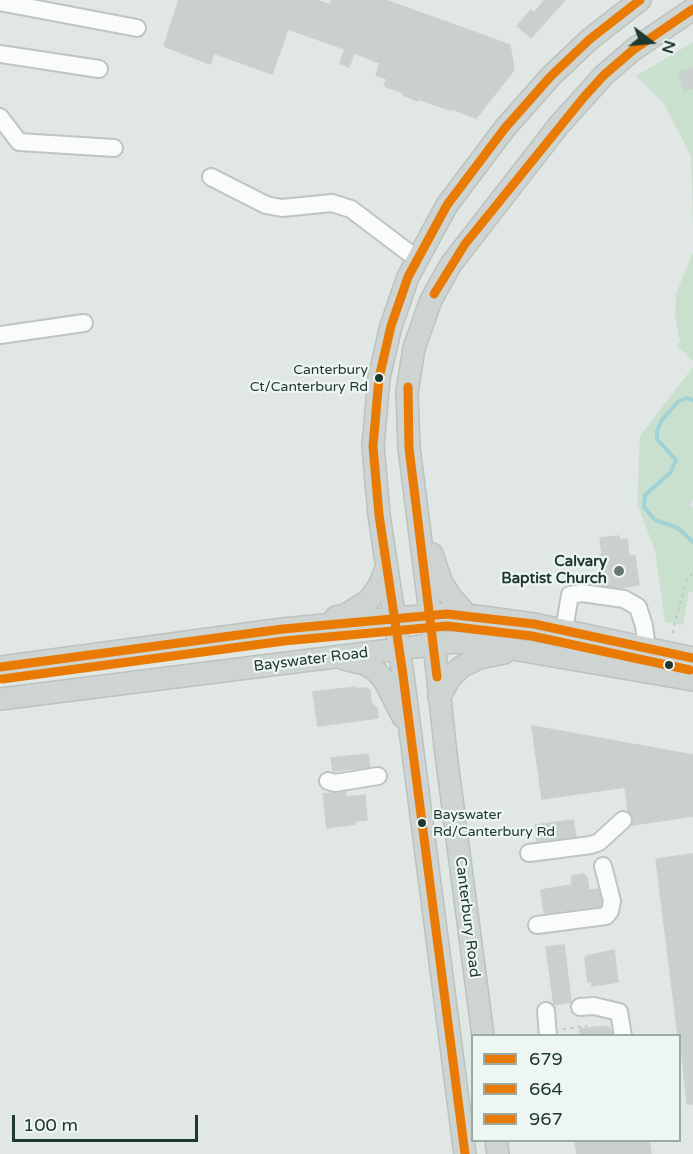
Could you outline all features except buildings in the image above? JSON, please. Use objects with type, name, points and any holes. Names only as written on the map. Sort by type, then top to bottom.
[{"type":"main road","points":[[465,1154],[411,734],[375,479],[373,446],[379,378],[391,326],[417,259],[447,205],[484,155],[570,57],[640,0]]},
{"type":"main road","name":"Canterbury Road","points":[[483,1034],[439,698],[410,448],[408,392],[414,348],[421,324],[442,278],[465,244],[559,126],[590,90],[633,50],[693,9]]},
{"type":"main road","points":[[417,259],[442,278]]},
{"type":"main road","points":[[417,502],[441,581],[450,596],[467,615]]},
{"type":"main road","points":[[283,629],[345,615],[361,606],[375,592],[386,567]]},
{"type":"main road","points":[[0,667],[283,629],[430,615],[467,615],[564,630],[693,657]]},
{"type":"main road","name":"Bayswater Road","points":[[0,699],[454,642],[529,651],[693,680]]},
{"type":"main road","points":[[439,698],[455,672],[468,663],[479,658],[529,651]]},
{"type":"main road","points":[[333,657],[365,664],[376,671],[392,695],[411,734]]},
{"type":"main road","points":[[440,958],[471,947]]},
{"type":"street","points":[[0,3],[137,28]]},
{"type":"street","points":[[0,54],[99,69]]},
{"type":"street","points":[[0,117],[19,142],[114,148]]},
{"type":"street","points":[[211,177],[266,205],[282,208],[332,203],[351,209],[417,259]]},
{"type":"street","points":[[0,335],[84,323]]},
{"type":"street","points":[[564,630],[570,595],[582,593],[624,599],[638,607],[647,648]]},
{"type":"street","points":[[328,781],[335,783],[378,776]]},
{"type":"street","points":[[529,853],[591,845],[599,842],[623,820]]},
{"type":"street","points":[[537,925],[606,916],[610,911],[612,901],[603,866]]},
{"type":"street","points":[[610,1019],[593,1015],[580,1007],[598,1006],[619,1012],[623,1034]]},
{"type":"street","points":[[546,1011],[551,1032]]},
{"type":"path","points":[[673,633],[687,579],[693,573]]},
{"type":"path","points":[[551,1032],[587,1026]]},
{"type":"green space","points":[[693,42],[693,227],[691,156],[664,104],[636,76]]},
{"type":"green space","points":[[693,252],[693,361],[676,345],[680,341],[675,317],[676,294]]},
{"type":"green space","points":[[693,367],[693,499],[690,506],[693,507],[693,592],[689,591],[683,625],[665,622],[655,551],[637,503],[640,436]]},
{"type":"waterway","points":[[693,400],[686,398],[678,402],[662,420],[657,431],[657,439],[676,460],[670,473],[645,495],[644,507],[655,520],[678,528],[693,542]]},
{"type":"transit line","name":"679","points":[[465,1154],[402,668],[379,515],[373,446],[379,378],[391,326],[408,277],[447,205],[505,128],[551,76],[590,39],[640,0]]},
{"type":"transit line","name":"679","points":[[434,294],[465,244],[584,97],[604,75],[633,50],[693,9]]},
{"type":"transit line","name":"679","points":[[408,387],[409,448],[437,677]]},
{"type":"transit line","name":"664","points":[[0,667],[283,629],[447,614],[534,624],[693,658]]},
{"type":"transit line","name":"967","points":[[2,679],[284,641],[447,626],[532,636],[690,670]]},
{"type":"place","name":"Canterbury Ct/Canterbury Rd","points":[[379,378]]},
{"type":"place","name":"Calvary Baptist Church","points":[[619,571]]},
{"type":"place","name":"Bayswater Rd/Canterbury Rd","points":[[422,823]]}]
